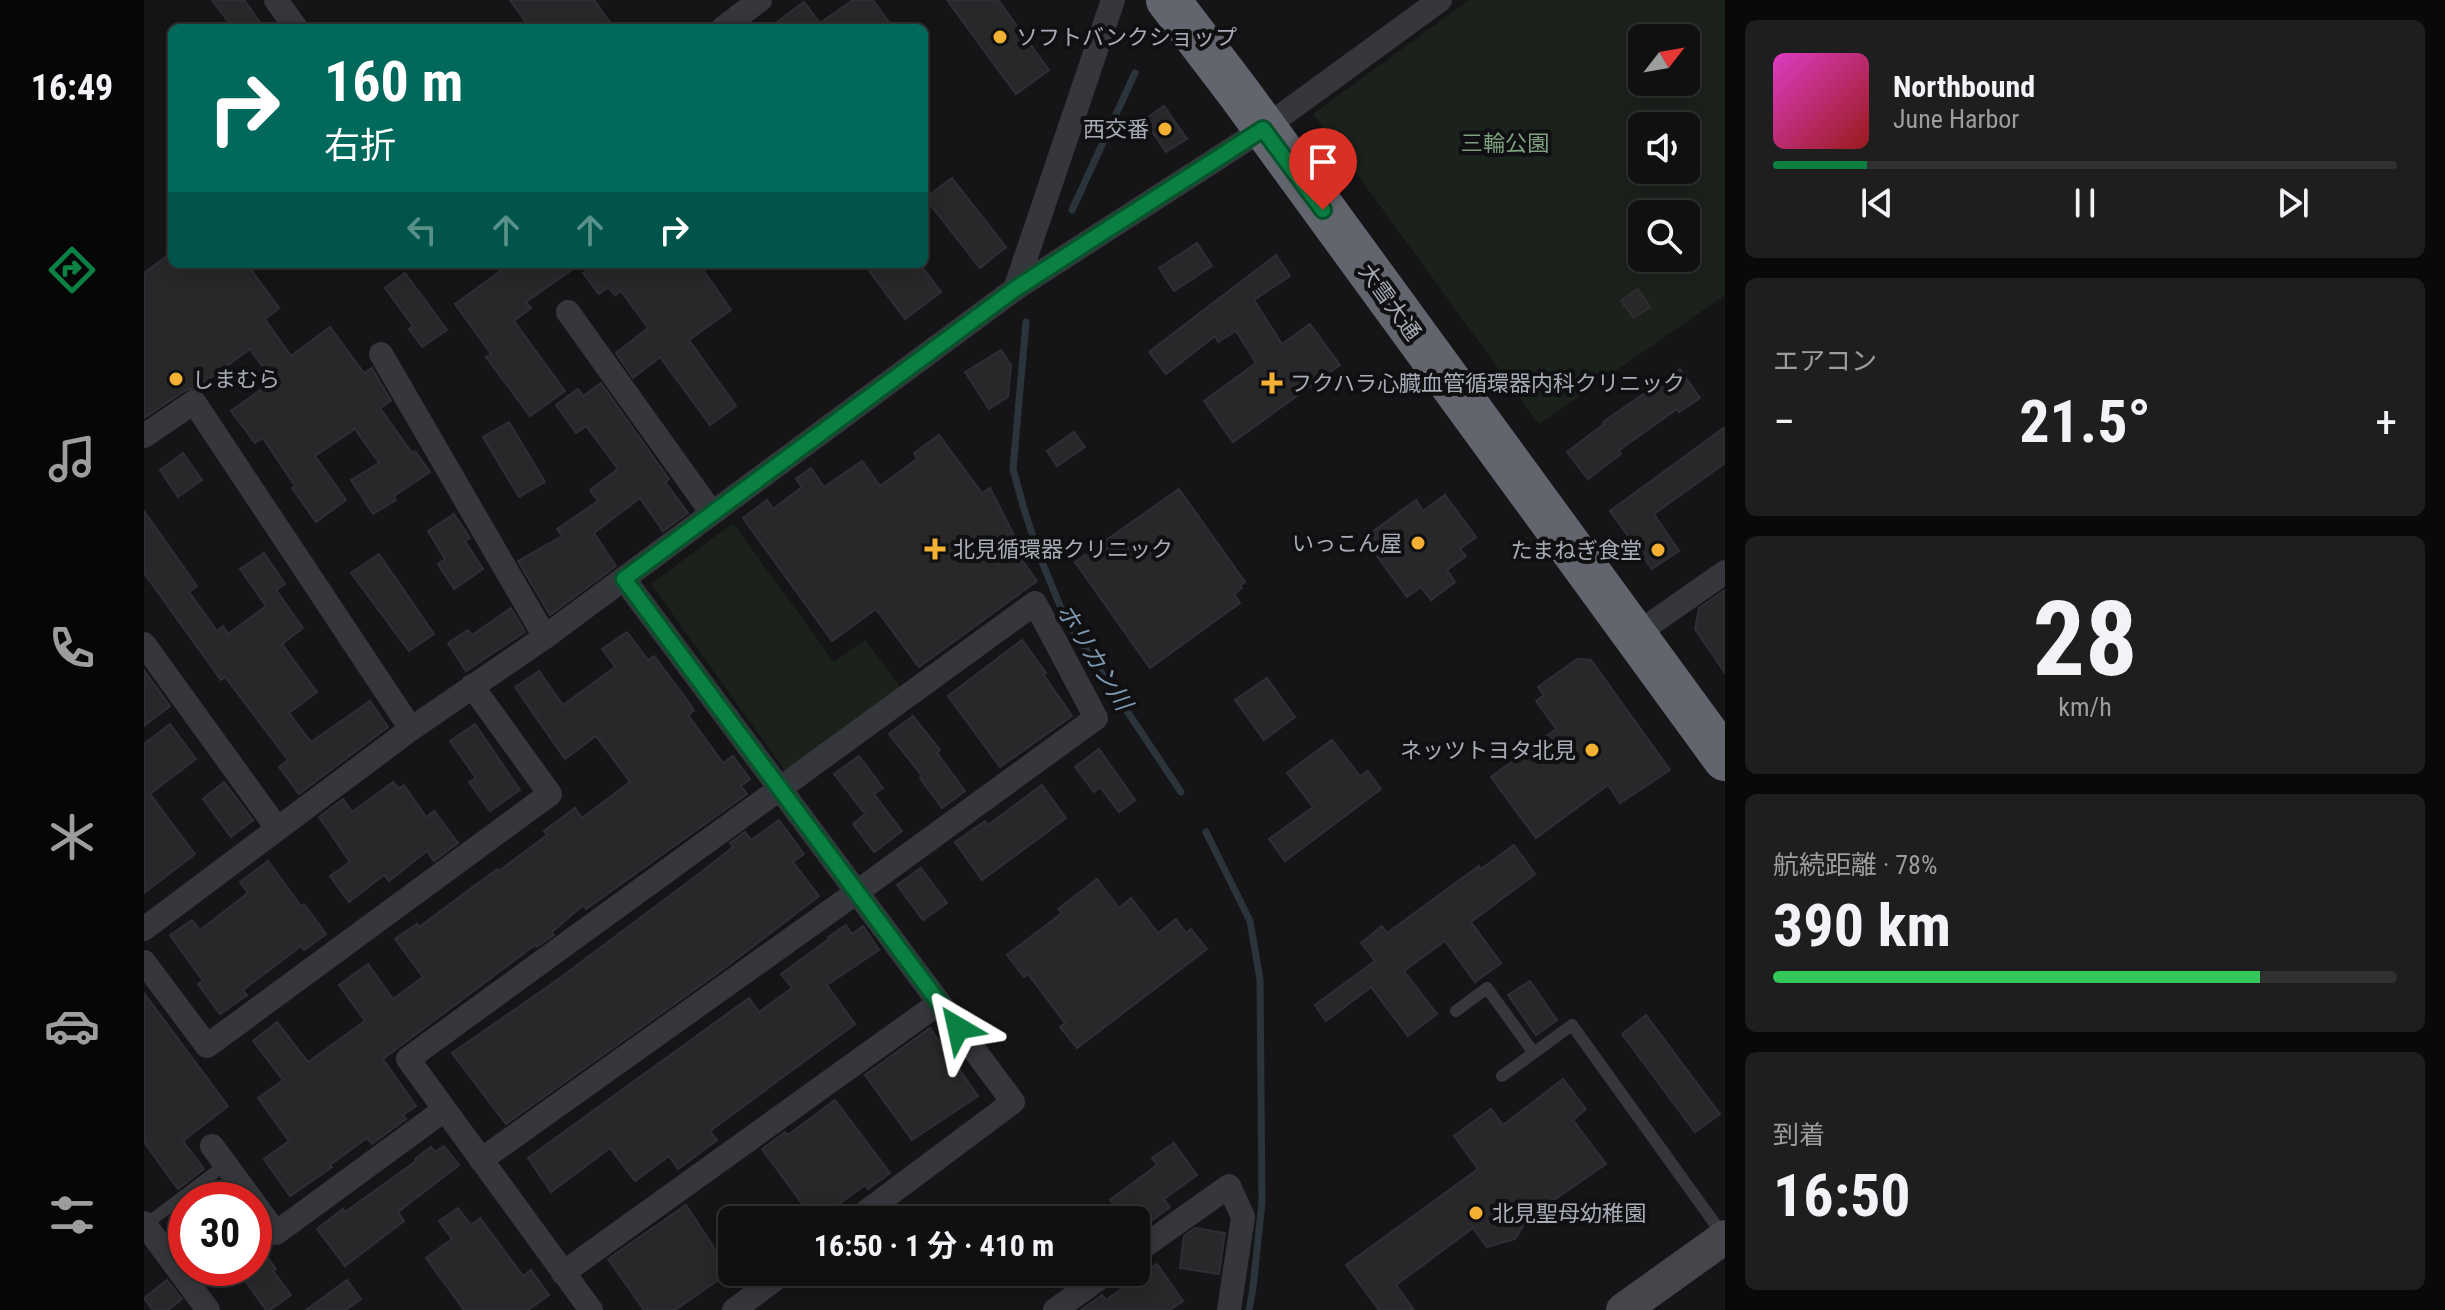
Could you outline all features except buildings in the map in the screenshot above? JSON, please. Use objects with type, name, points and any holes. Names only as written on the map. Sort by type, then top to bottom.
[{"type":"highway","name":"大雪大通","points":[[1168,0],[1724,755]]},
{"type":"street","points":[[276,0],[293,24]]},
{"type":"street","points":[[728,24],[760,0]]},
{"type":"street","points":[[1015,289],[1113,0]]},
{"type":"street","points":[[144,929],[411,729],[545,637],[1015,289],[1263,129],[1426,4]]},
{"type":"street","points":[[568,312],[712,513]]},
{"type":"street","points":[[381,354],[545,637]]},
{"type":"street","points":[[144,436],[194,402],[411,729]]},
{"type":"street","points":[[1635,635],[1725,572]]},
{"type":"street","points":[[624,579],[1013,1102],[874,1206]]},
{"type":"street","points":[[481,1160],[1096,718],[1035,603],[408,1059],[444,1110],[591,1310]]},
{"type":"street","points":[[144,644],[277,828]]},
{"type":"street","points":[[144,962],[207,1046],[550,794],[472,686]]},
{"type":"street","points":[[563,1273],[939,1003]]},
{"type":"street","points":[[272,1227],[276,1233],[444,1110]]},
{"type":"street","points":[[219,1155],[239,1182]]},
{"type":"street","points":[[1150,1242],[1229,1186],[1243,1217],[1229,1310]]},
{"type":"street","points":[[144,1224],[208,1310]]},
{"type":"street","points":[[1623,1310],[1725,1237]]},
{"type":"street","points":[[734,1310],[766,1286]]},
{"type":"street","points":[[1055,1310],[1088,1286]]},
{"type":"lane","points":[[1456,1011],[1487,988],[1534,1053]]},
{"type":"lane","points":[[1502,1076],[1572,1025],[1725,1237]]},
{"type":"lane","points":[[144,1224],[219,1155]]},
{"type":"green space","name":"三輪公園","points":[[1469,0],[1725,0],[1725,295],[1539,424],[1313,114]]},
{"type":"green space","points":[[733,523],[834,662],[865,640],[903,690],[788,775],[651,584]]},
{"type":"waterway","name":"ホリカン川","points":[[1072,210],[1135,73]]},
{"type":"waterway","name":"ホリカン川","points":[[1026,322],[1013,469],[1038,552],[1065,618],[1181,792]]},
{"type":"waterway","name":"ホリカン川","points":[[1206,832],[1250,921],[1260,979],[1262,1202],[1249,1310]]},
{"type":"place","name":"ソフトバンクショップ","points":[[1000,37]]},
{"type":"place","name":"西交番","points":[[1165,129]]},
{"type":"place","name":"しまむら","points":[[176,379]]},
{"type":"place","name":"フクハラ心臓血管循環器内科クリニック","points":[[1272,383]]},
{"type":"place","name":"いっこん屋","points":[[1418,543]]},
{"type":"place","name":"北見循環器クリニック","points":[[935,549]]},
{"type":"place","name":"たまねぎ食堂","points":[[1658,550]]},
{"type":"place","name":"ネッツトヨタ北見","points":[[1592,750]]},
{"type":"place","name":"北見聖母幼稚園","points":[[1476,1213]]},
{"type":"route","points":[[958,1028],[624,579],[1015,289],[1263,129],[1323,210]]}]
